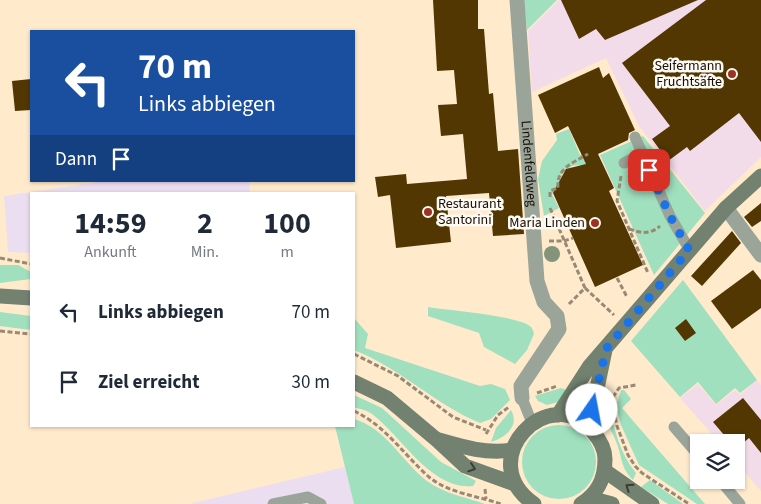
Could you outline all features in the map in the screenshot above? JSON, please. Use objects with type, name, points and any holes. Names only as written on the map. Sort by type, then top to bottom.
[{"type":"main road","points":[[558,415],[590,367],[689,250],[726,208],[761,176]]},
{"type":"main road","points":[[0,296],[30,298]]},
{"type":"main road","points":[[589,426],[606,349]]},
{"type":"main road","points":[[355,382],[387,398],[465,466],[515,484]]},
{"type":"main road","points":[[533,504],[515,484],[511,473],[512,450],[516,440],[532,423],[543,417],[558,415],[579,420],[589,426],[600,439],[605,454],[605,471],[600,486],[586,501]]},
{"type":"main road","points":[[437,440],[496,453],[512,450]]},
{"type":"main road","points":[[605,471],[652,504]]},
{"type":"main road","points":[[586,501],[612,504]]},
{"type":"street","name":"Lindenfeldweg","points":[[517,0],[537,281],[544,302],[557,316]]},
{"type":"street","points":[[726,208],[761,255]]},
{"type":"street","points":[[522,398],[521,386],[559,329],[557,316]]},
{"type":"lane","points":[[635,137],[670,216],[689,250]]},
{"type":"lane","points":[[624,163],[642,154]]},
{"type":"lane","points":[[522,398],[532,423]]},
{"type":"lane","points":[[674,427],[690,446]]},
{"type":"lane","points":[[728,489],[740,504]]},
{"type":"lane","points":[[273,504],[308,496],[321,504]]},
{"type":"path","points":[[588,154],[562,170],[557,178],[558,188],[550,191],[550,207],[585,288],[614,316]]},
{"type":"path","points":[[624,163],[617,201],[650,278]]},
{"type":"path","points":[[628,229],[644,234],[655,230],[670,216]]},
{"type":"path","points":[[564,241],[573,238]]},
{"type":"path","points":[[0,258],[30,264]]},
{"type":"path","points":[[617,278],[629,300],[634,295]]},
{"type":"path","points":[[557,316],[585,288]]},
{"type":"path","points":[[608,322],[619,311]]},
{"type":"path","points":[[0,331],[30,334]]},
{"type":"path","points":[[355,354],[398,376],[453,417],[486,430],[498,415],[522,398]]},
{"type":"path","points":[[611,400],[620,388],[636,385]]},
{"type":"path","points":[[355,412],[370,419],[387,433],[430,478],[449,488],[501,504]]},
{"type":"path","points":[[642,473],[689,504]]},
{"type":"shaded area","points":[[559,0],[761,0],[761,157],[705,211],[639,126],[606,58],[532,92],[528,31]]},
{"type":"shaded area","points":[[98,182],[249,182],[250,192],[31,192]]},
{"type":"shaded area","points":[[30,192],[30,253],[8,252],[4,196]]},
{"type":"shaded area","points":[[757,380],[761,385],[761,491],[745,472],[745,434],[712,434],[680,398],[698,384],[716,405],[735,390],[740,395]]},
{"type":"shaded area","points":[[345,467],[354,504],[189,504]]},
{"type":"green space","points":[[524,0],[557,0],[527,30]]},
{"type":"green space","points":[[569,129],[580,155],[587,152],[588,171],[580,165],[572,166],[562,174],[561,189],[552,194],[559,208],[544,216],[538,179],[542,161],[557,140],[556,134]]},
{"type":"green space","points":[[643,136],[705,213],[654,275],[600,155]]},
{"type":"green space","points":[[0,265],[18,265],[30,271],[30,279],[0,283]]},
{"type":"green space","points":[[683,280],[757,380],[740,393],[735,388],[716,404],[698,382],[680,397],[631,341]]},
{"type":"green space","points":[[428,307],[514,320],[531,327],[534,334],[527,350],[515,364],[484,347],[479,333],[428,316]]},
{"type":"green space","points":[[0,312],[30,316],[30,330],[0,326]]},
{"type":"green space","points":[[355,319],[368,334],[365,348],[480,386],[491,384],[505,389],[510,400],[491,419],[480,423],[463,415],[371,358],[355,350]]},
{"type":"green space","points":[[561,388],[566,390],[558,402],[547,405],[538,401],[535,396]]},
{"type":"green space","points":[[621,390],[624,390],[631,399],[622,408],[690,487],[690,489],[705,504],[697,504],[639,465],[621,425],[616,407]]},
{"type":"green space","points":[[355,395],[382,408],[441,462],[476,481],[473,486],[458,485],[444,480],[430,471],[383,423],[365,411],[355,407]]},
{"type":"green space","points":[[603,402],[609,405],[622,449],[630,466],[636,473],[633,480],[624,467],[617,444],[606,419]]},
{"type":"green space","points":[[511,410],[514,421],[513,426],[502,437],[491,442],[496,428]]},
{"type":"green space","points":[[355,419],[365,423],[385,438],[427,481],[448,492],[485,504],[354,504],[335,427],[355,427]]},
{"type":"green space","points":[[552,425],[566,425],[580,431],[590,441],[596,455],[596,469],[590,483],[580,493],[566,499],[552,499],[538,493],[528,483],[522,469],[522,455],[528,441],[538,431]]},
{"type":"green space","points":[[650,480],[683,504],[668,504],[641,487]]},
{"type":"building","points":[[433,0],[478,0],[478,29],[484,29],[489,94],[493,93],[498,151],[518,149],[524,234],[493,236],[489,193],[446,196],[451,242],[396,248],[390,195],[378,197],[375,177],[406,174],[407,184],[467,179],[463,134],[441,136],[438,105],[457,104],[454,70],[437,71]]},
{"type":"building","points":[[561,0],[698,0],[605,40],[596,29],[579,39]]},
{"type":"building","name":"Seifermann Fruchtsäfte","points":[[706,0],[761,0],[761,142],[739,113],[690,151],[687,147],[668,161],[652,139],[670,126],[622,63]]},
{"type":"building","points":[[599,67],[603,78],[609,73],[635,130],[629,133],[628,140],[598,154],[614,188],[609,191],[643,265],[595,287],[553,193],[566,169],[586,164],[568,126],[555,133],[538,95]]},
{"type":"building","points":[[30,79],[30,110],[15,111],[12,81]]},
{"type":"building","points":[[761,203],[761,221],[752,227],[744,217]]},
{"type":"building","points":[[732,231],[741,243],[702,286],[691,276]]},
{"type":"building","points":[[753,270],[761,280],[761,308],[732,329],[711,301]]},
{"type":"building","points":[[686,319],[696,333],[685,341],[675,328]]},
{"type":"building","points":[[743,398],[761,420],[761,453],[749,438],[745,441],[745,434],[723,434],[713,422]]},
{"type":"place","name":"Seifermann Fruchtsäfte","points":[[732,74]]},
{"type":"place","name":"Restaurant Santorini","points":[[428,212]]},
{"type":"place","name":"Maria Linden","points":[[595,223]]},
{"type":"route","points":[[592,410],[606,349],[689,250],[670,216],[649,170]]}]
